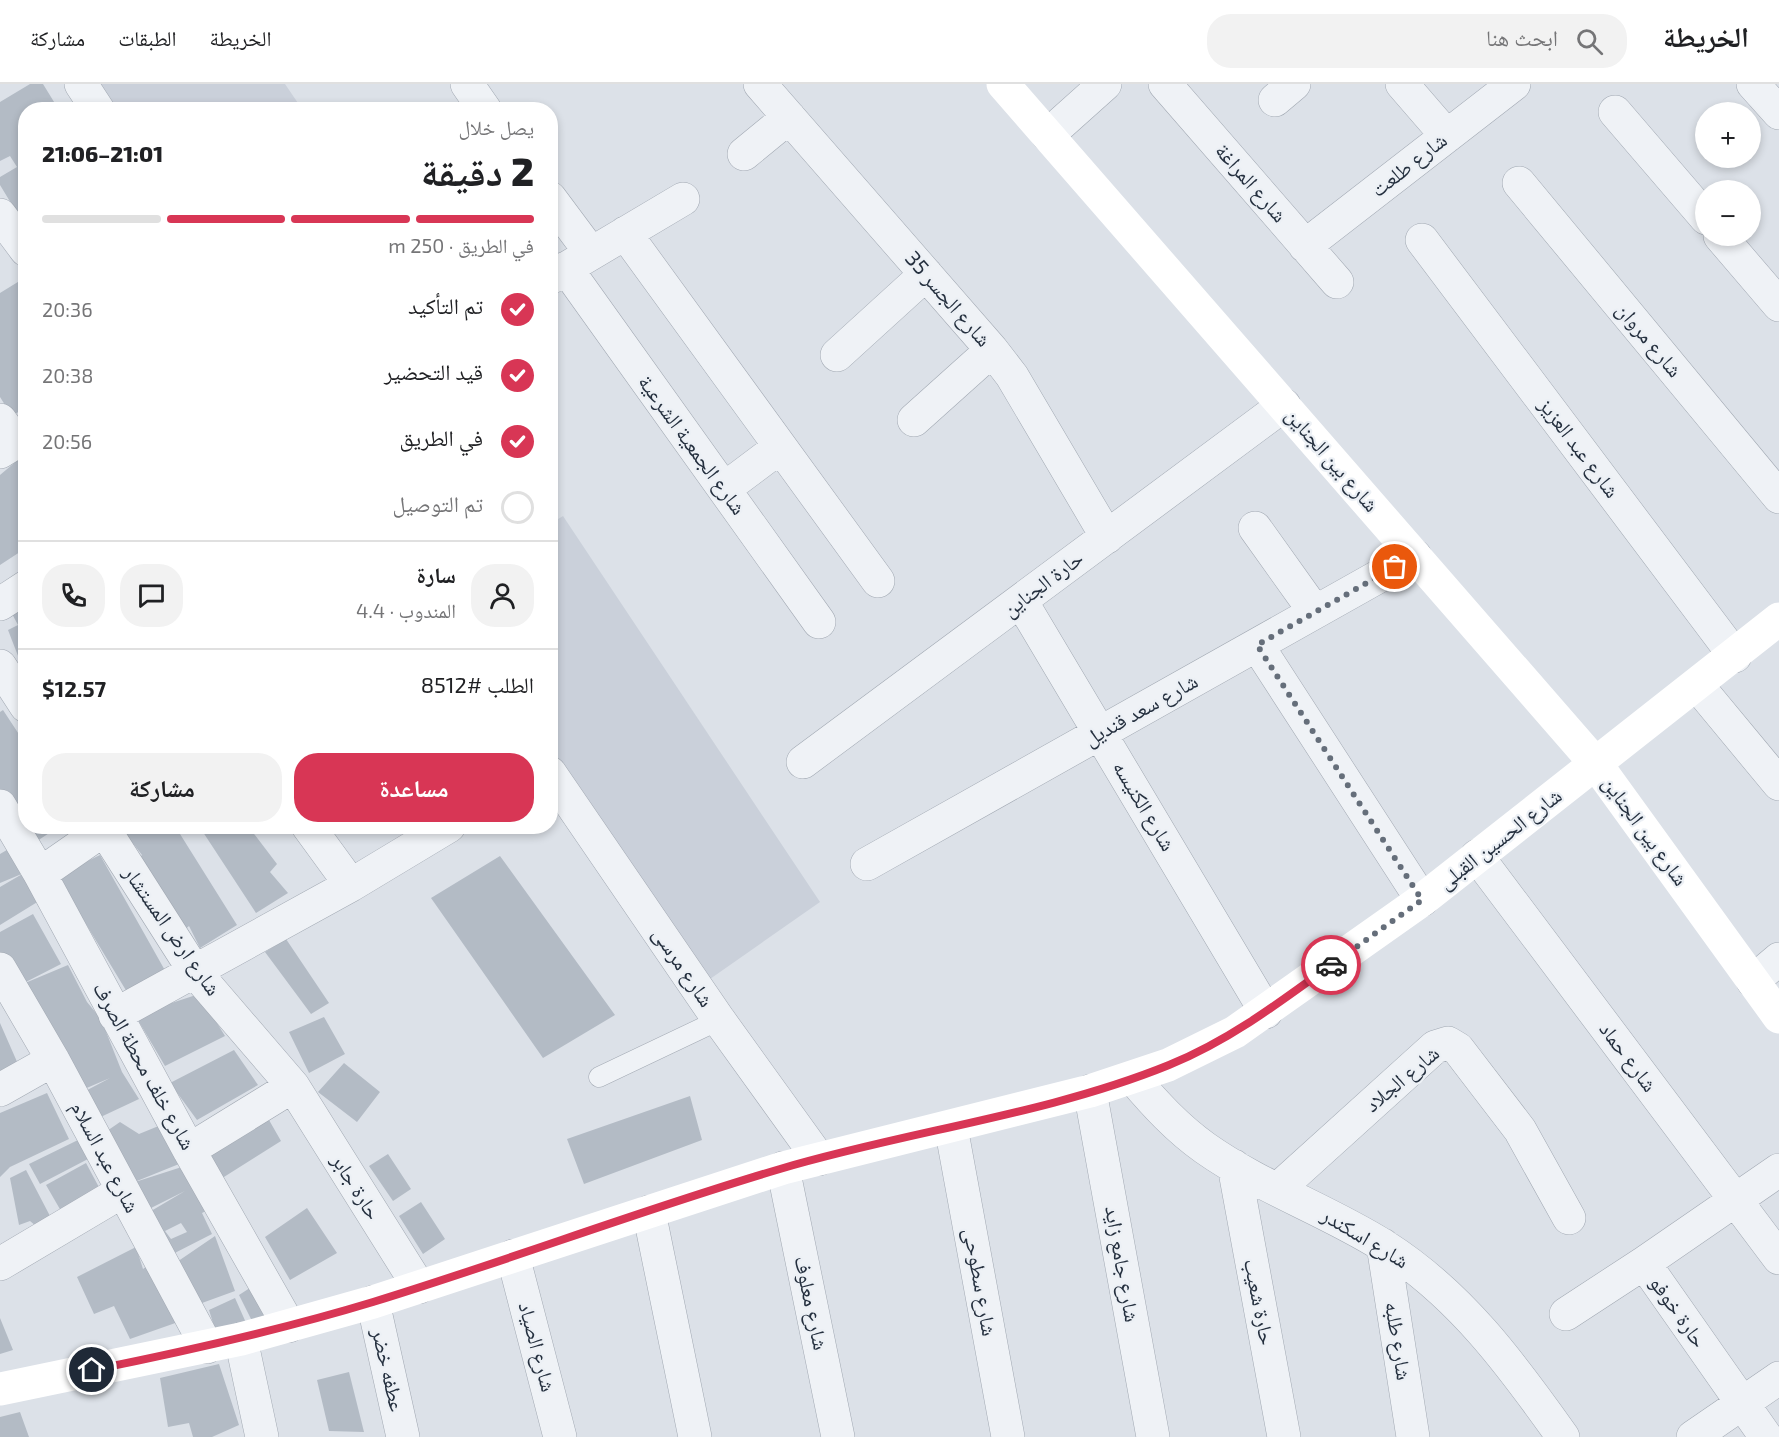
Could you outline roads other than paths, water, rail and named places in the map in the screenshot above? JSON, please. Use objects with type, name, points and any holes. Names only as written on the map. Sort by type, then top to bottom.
[{"type":"main road","name":"شارع بين الجناين","points":[[1003,84],[1596,764],[1779,1017]]},
{"type":"main road","name":"شارع الحسين القبلى","points":[[0,1389],[207,1347],[289,1326],[373,1302],[783,1168],[1090,1091],[1133,1078],[1203,1050],[1266,1012],[1422,900],[1735,656],[1779,619]]},
{"type":"street","points":[[81,84],[93,102]]},
{"type":"street","points":[[467,84],[480,102]]},
{"type":"street","name":"شارع الجسر 35","points":[[760,84],[926,273],[1012,376],[1107,537]]},
{"type":"street","points":[[1048,135],[1104,84]]},
{"type":"street","name":"شارع المراغة","points":[[1165,84],[1337,282]]},
{"type":"street","points":[[1402,84],[1447,136]]},
{"type":"street","name":"شارع طلعت","points":[[1305,246],[1514,84]]},
{"type":"street","points":[[1753,84],[1779,113]]},
{"type":"street","points":[[1616,112],[1695,205]]},
{"type":"street","points":[[744,154],[789,117]]},
{"type":"street","name":"شارع مروان","points":[[1519,183],[1779,497]]},
{"type":"street","points":[[569,266],[683,199]]},
{"type":"street","points":[[0,215],[18,249]]},
{"type":"street","name":"شارع الجمعية الشرعية","points":[[558,227],[569,266],[723,489],[819,622]]},
{"type":"street","points":[[625,233],[878,581]]},
{"type":"street","name":"شارع عبد العزيز","points":[[1422,240],[1735,656]]},
{"type":"street","points":[[1729,246],[1779,305]]},
{"type":"street","points":[[837,355],[926,273]]},
{"type":"street","points":[[914,420],[992,350]]},
{"type":"street","name":"حارة الجناين","points":[[802,762],[1284,405]]},
{"type":"street","points":[[723,489],[780,447]]},
{"type":"street","points":[[1255,528],[1316,612]]},
{"type":"street","name":"شارع سعد قنديل","points":[[867,864],[1415,556]]},
{"type":"street","points":[[0,604],[18,592]]},
{"type":"street","name":"شارع الكنيسه","points":[[1021,601],[1266,1012]]},
{"type":"street","points":[[1257,645],[1422,900]]},
{"type":"street","points":[[0,666],[18,694]]},
{"type":"street","points":[[1697,685],[1779,784]]},
{"type":"street","name":"شارع مرسى","points":[[558,785],[719,1020],[819,1159]]},
{"type":"street","name":"شارع خلف محطة الصرف","points":[[0,806],[40,874],[189,1150],[289,1326]]},
{"type":"street","points":[[40,874],[97,834]]},
{"type":"street","name":"شارع ارض المستشار","points":[[109,834],[195,972],[293,1086]]},
{"type":"street","points":[[314,834],[351,885]]},
{"type":"street","points":[[115,1015],[351,885],[436,834]]},
{"type":"street","name":"شارع حماد","points":[[1478,856],[1779,1258]]},
{"type":"street","points":[[1753,981],[1779,959]]},
{"type":"street","name":"شارع عبد السلام","points":[[0,969],[53,1060],[207,1347]]},
{"type":"street","name":"شارع الجلاد","points":[[1278,1189],[1435,1047],[1448,1043],[1458,1049],[1520,1130],[1569,1218]]},
{"type":"street","points":[[0,1090],[53,1060]]},
{"type":"street","name":"شارع اسكندر","points":[[1133,1078],[1179,1127],[1234,1166],[1383,1245],[1421,1272],[1478,1325],[1555,1436]]},
{"type":"street","points":[[189,1150],[293,1086]]},
{"type":"street","name":"حارة جابر","points":[[293,1086],[419,1287]]},
{"type":"street","name":"شارع جامع زايد","points":[[1090,1091],[1153,1437]]},
{"type":"street","name":"شارع سطوحى","points":[[951,1127],[1008,1437]]},
{"type":"street","name":"حارة شعيب","points":[[1234,1166],[1284,1437]]},
{"type":"street","name":"شارع معلوف","points":[[783,1168],[838,1437]]},
{"type":"street","name":"حارة خوفو","points":[[1766,1437],[1644,1263],[1779,1170]]},
{"type":"street","points":[[0,1264],[123,1191]]},
{"type":"street","points":[[649,1212],[695,1437]]},
{"type":"street","name":"شارع طلبه","points":[[1383,1245],[1413,1437]]},
{"type":"street","name":"شارع الصياد","points":[[513,1256],[560,1437]]},
{"type":"street","points":[[1566,1314],[1644,1263]]},
{"type":"street","name":"عطفه خضر","points":[[373,1302],[403,1437]]},
{"type":"street","points":[[242,1339],[261,1437]]},
{"type":"street","points":[[1693,1437],[1779,1378]]},
{"type":"lane","points":[[599,1077],[719,1020]]}]
